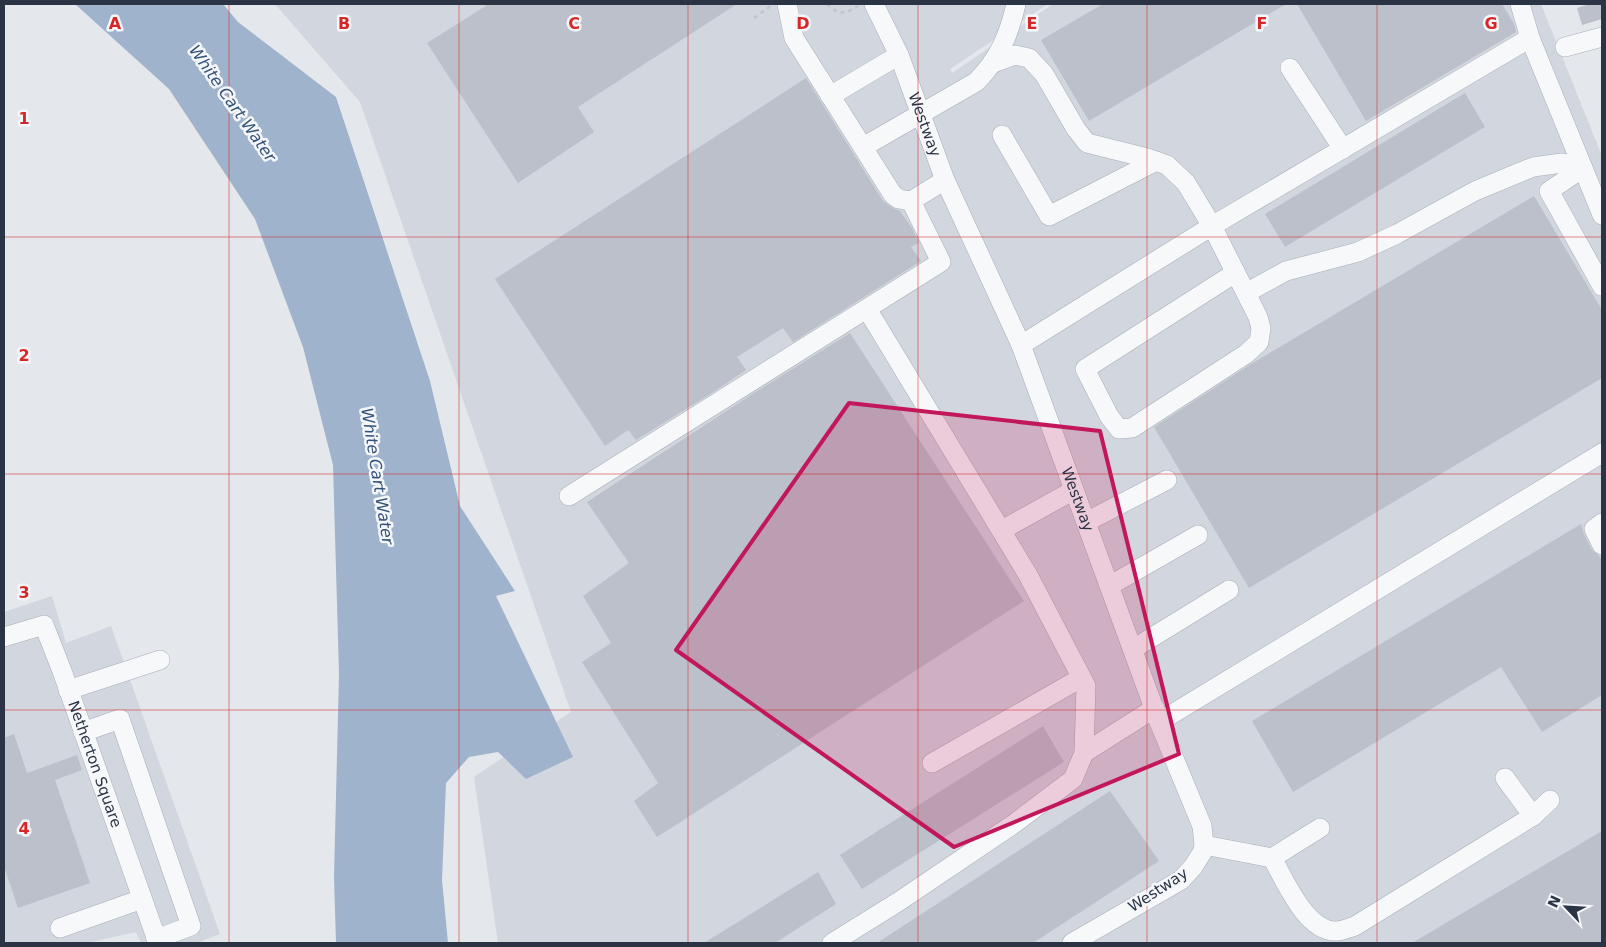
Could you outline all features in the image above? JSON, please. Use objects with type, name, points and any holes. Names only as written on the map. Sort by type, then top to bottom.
[{"type":"street","points":[[787,4],[794,38],[893,196],[911,201],[945,180]]},
{"type":"street","name":"Westway","points":[[874,4],[899,55],[945,180],[1021,345],[1157,715],[1202,826],[1204,845],[1202,851],[1193,868],[1180,880],[1072,943]]},
{"type":"street","points":[[863,147],[976,82],[993,64],[1001,51],[1016,4]]},
{"type":"street","points":[[1520,4],[1530,38],[1602,215]]},
{"type":"street","points":[[1565,47],[1602,37]]},
{"type":"street","points":[[1021,345],[1212,226],[1530,38]]},
{"type":"street","points":[[830,96],[899,55]]},
{"type":"street","points":[[993,64],[1015,55],[1029,58],[1044,74],[1076,129],[1088,143],[1167,165],[1186,183],[1212,226],[1236,273],[1246,293],[1259,322],[1259,342],[1246,354],[1132,428],[1119,429],[1109,416],[1085,369],[1236,273]]},
{"type":"street","points":[[1290,68],[1343,149]]},
{"type":"street","points":[[1002,135],[1049,216],[1156,161]]},
{"type":"street","points":[[1246,293],[1286,271],[1358,252],[1397,234],[1475,191],[1532,167],[1562,163],[1583,168]]},
{"type":"street","points":[[1583,168],[1549,190],[1602,286]]},
{"type":"street","points":[[569,496],[941,262],[911,201]]},
{"type":"street","points":[[832,943],[898,902],[1015,823],[1073,779],[1084,752],[1086,686],[1028,575],[1002,530],[867,308]]},
{"type":"street","points":[[1084,752],[1157,715],[1602,453]]},
{"type":"street","points":[[1086,522],[1167,480]]},
{"type":"street","points":[[1002,530],[1074,490]]},
{"type":"street","points":[[1602,522],[1594,529],[1602,545]]},
{"type":"street","points":[[1110,586],[1198,535]]},
{"type":"street","points":[[1133,649],[1229,590]]},
{"type":"street","name":"Netherton Square","points":[[5,634],[44,625],[157,941]]},
{"type":"street","points":[[68,690],[160,660]]},
{"type":"street","points":[[932,763],[1082,678]]},
{"type":"street","points":[[83,732],[120,719],[191,926],[157,941]]},
{"type":"street","points":[[1505,778],[1533,816]]},
{"type":"street","points":[[1272,858],[1302,910],[1319,927],[1336,931],[1355,926],[1533,816],[1550,800]]},
{"type":"street","points":[[1204,845],[1272,858],[1320,828]]},
{"type":"street","points":[[60,928],[142,899]]},
{"type":"path","points":[[826,4],[841,13],[850,11],[862,4]]},
{"type":"highlighted area","points":[[849,403],[1100,431],[1179,754],[954,847],[676,650]]},
{"type":"shaded area","points":[[275,4],[1048,4],[950,69],[952,73],[1053,4],[1541,4],[1602,156],[1602,943],[498,943],[474,777],[571,712],[360,102]]},
{"type":"shaded area","points":[[52,596],[66,643],[111,626],[220,934],[197,943],[141,943],[136,932],[87,943],[4,943],[4,612]]},
{"type":"water","name":"White Cart Water","points":[[75,4],[223,4],[238,22],[336,97],[430,381],[460,506],[515,591],[496,596],[573,757],[526,779],[498,752],[469,757],[446,783],[442,880],[448,943],[336,943],[334,877],[339,674],[333,465],[303,347],[255,219],[169,89]]},
{"type":"building","points":[[489,4],[737,4],[578,107],[594,132],[518,183],[427,43]]},
{"type":"building","points":[[1103,4],[1286,4],[1089,121],[1041,40]]},
{"type":"building","points":[[1297,4],[1502,4],[1514,24],[1516,32],[1366,121]]},
{"type":"building","points":[[1590,4],[1602,4],[1602,19],[1582,25],[1577,8]]},
{"type":"building","points":[[806,78],[883,201],[900,211],[912,228],[919,243],[911,247],[921,261],[793,342],[783,328],[737,357],[746,370],[715,391],[636,440],[628,430],[605,446],[495,279]]},
{"type":"building","points":[[1465,93],[1485,127],[1285,247],[1265,214]]},
{"type":"building","points":[[1534,196],[1602,310],[1602,378],[1249,588],[1154,427],[1251,364]]},
{"type":"building","points":[[850,333],[1024,601],[657,837],[634,801],[658,783],[582,662],[611,643],[583,596],[629,563],[587,502]]},
{"type":"building","points":[[1581,524],[1592,550],[1602,561],[1602,695],[1542,732],[1501,667],[1293,792],[1252,721]]},
{"type":"building","points":[[1043,726],[1064,762],[862,889],[840,855]]},
{"type":"building","points":[[14,734],[27,773],[77,755],[82,770],[55,780],[90,883],[18,908],[4,866],[4,738]]},
{"type":"building","points":[[1110,791],[1159,861],[1033,943],[877,943]]},
{"type":"building","points":[[1602,831],[1602,943],[1412,943]]},
{"type":"building","points":[[818,872],[836,904],[775,943],[704,943]]}]
